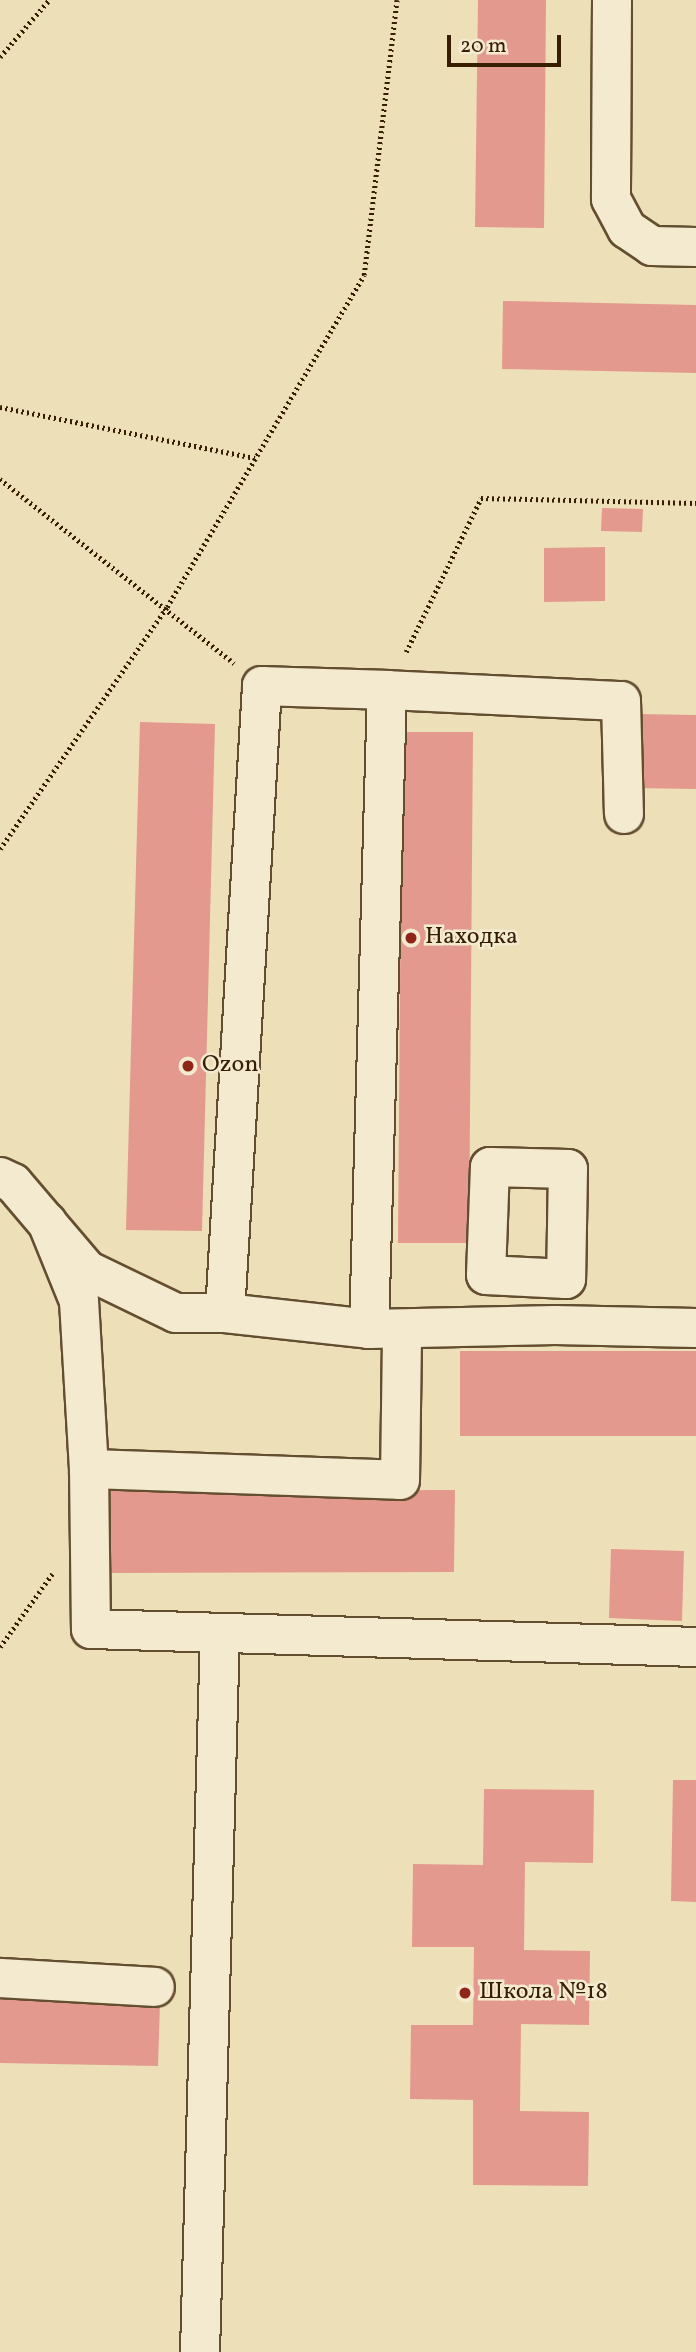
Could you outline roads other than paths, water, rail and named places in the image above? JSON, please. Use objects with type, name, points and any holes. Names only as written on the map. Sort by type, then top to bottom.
[{"type":"lane","points":[[612,0],[611,199],[627,229],[652,246],[696,247]]},
{"type":"lane","points":[[225,1313],[262,686],[621,701],[624,814]]},
{"type":"lane","points":[[89,1469],[400,1480],[385,1329],[387,690]]},
{"type":"lane","points":[[0,1177],[13,1183],[87,1270],[176,1313],[225,1313],[385,1329],[555,1325],[696,1328]]},
{"type":"lane","points":[[47,1222],[79,1301],[89,1469],[91,1629],[696,1647]]},
{"type":"lane","points":[[555,1325],[557,1279]]},
{"type":"lane","points":[[200,2352],[220,1633]]},
{"type":"lane","points":[[0,1978],[155,1987]]},
{"type":"place","name":"Находка","points":[[411,938]]},
{"type":"place","name":"Ozon","points":[[188,1066]]},
{"type":"place","name":"Школа №18","points":[[465,1993]]}]
